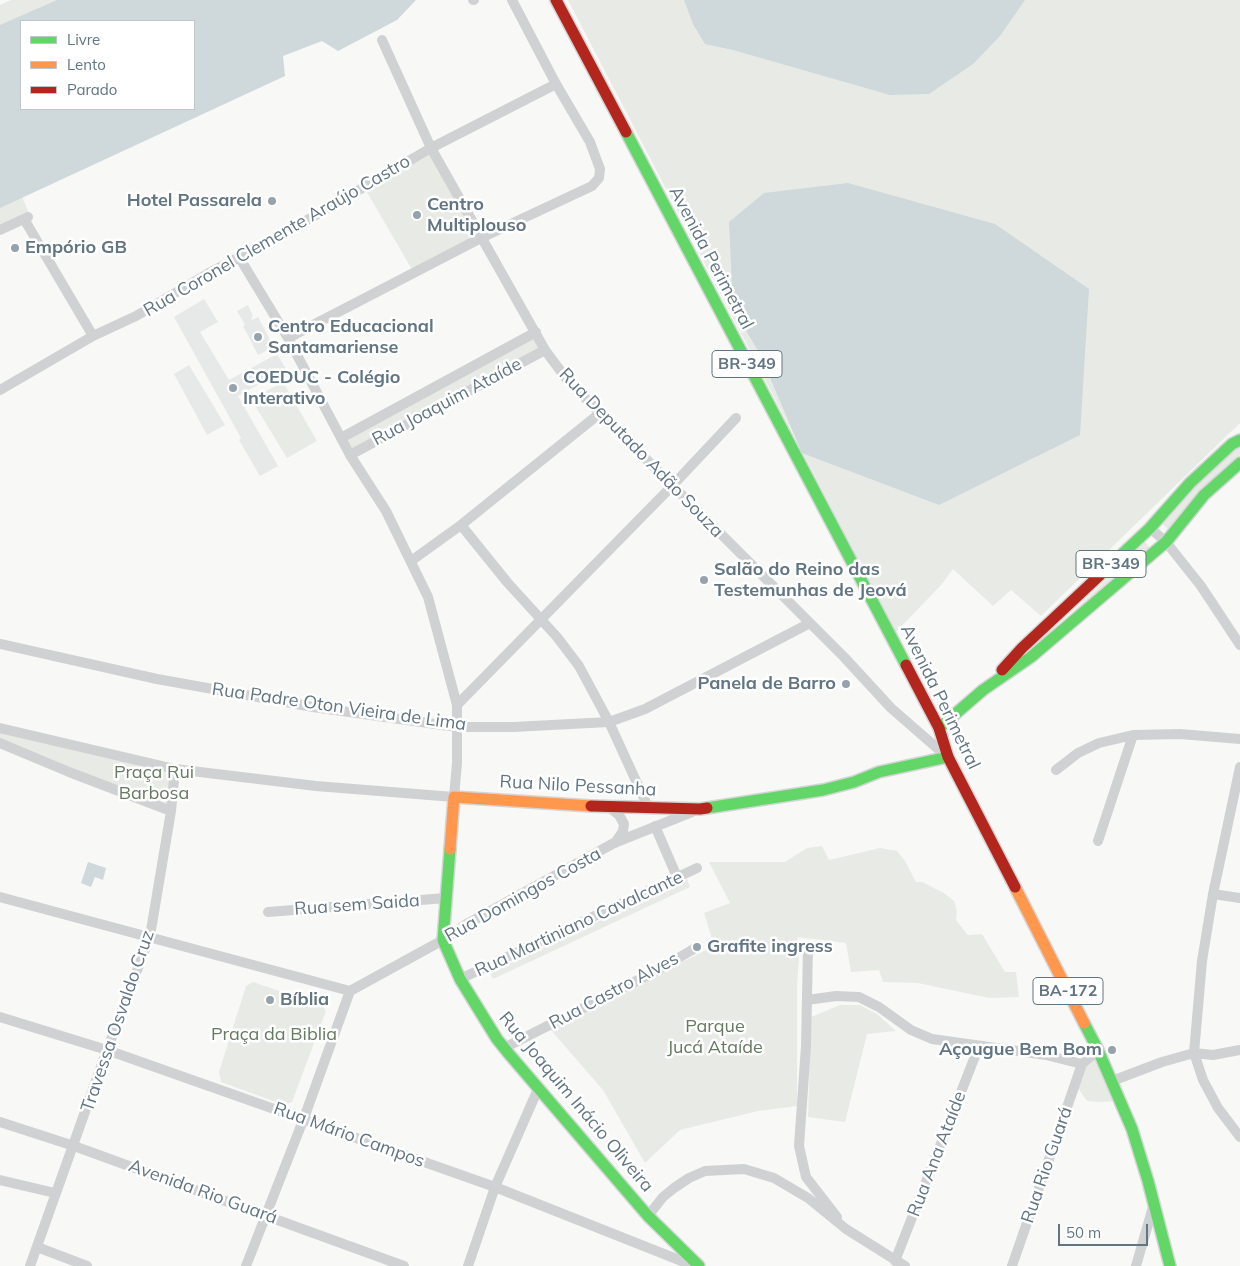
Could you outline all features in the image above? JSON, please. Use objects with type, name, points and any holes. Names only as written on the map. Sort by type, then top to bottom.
[{"type":"main road","name":"Avenida Perimetral","points":[[556,0],[939,728],[948,757],[1098,1050],[1132,1129],[1170,1266]]},
{"type":"main road","name":"BR-349","points":[[939,728],[983,690],[1022,648],[1150,528],[1190,483],[1232,444],[1240,440]]},
{"type":"main road","name":"BR-349","points":[[983,690],[1031,657],[1166,542],[1204,495],[1240,463]]},
{"type":"main road","name":"Rua Nilo Pessanha","points":[[454,797],[609,808],[700,808],[822,790],[854,782],[879,772],[948,757]]},
{"type":"main road","name":"Rua Joaquim Inácio Oliveira","points":[[454,797],[443,940],[460,979],[504,1048],[538,1089],[648,1216],[699,1266]]},
{"type":"street","points":[[288,338],[480,238],[592,186],[599,178],[600,169],[590,142],[556,84],[512,0]]},
{"type":"street","name":"Rua Deputado Adão Souza","points":[[382,40],[431,148],[480,238],[536,332],[544,350],[568,381],[810,623],[891,708],[948,757]]},
{"type":"street","name":"Rua Coronel Clemente Araújo Castro","points":[[0,390],[93,336],[136,316],[278,237],[431,148],[556,84]]},
{"type":"street","points":[[0,230],[27,217],[93,336]]},
{"type":"street","points":[[0,728],[175,769],[316,786],[454,797],[457,763],[457,705],[428,597],[386,511],[350,455],[288,338],[239,257]]},
{"type":"street","name":"Rua Joaquim Ataíde","points":[[342,438],[536,332]]},
{"type":"street","name":"Rua Joaquim Ataíde","points":[[350,455],[544,350]]},
{"type":"street","points":[[411,561],[461,525],[599,414]]},
{"type":"street","points":[[457,705],[542,620],[736,418]]},
{"type":"street","points":[[461,525],[507,582],[557,637],[579,666],[609,722],[648,807]]},
{"type":"street","points":[[1150,528],[1166,542],[1201,586],[1240,645]]},
{"type":"street","name":"Rua Padre Oton Vieira de Lima","points":[[0,644],[157,679],[313,706],[456,727],[513,727],[609,722],[645,709],[810,623]]},
{"type":"street","points":[[1056,770],[1078,753],[1099,743],[1133,735],[1180,734],[1240,738]]},
{"type":"street","points":[[1098,841],[1133,735]]},
{"type":"street","points":[[0,743],[171,811]]},
{"type":"street","points":[[1240,766],[1213,894],[1202,960],[1194,1053],[1203,1080],[1218,1108],[1240,1137]]},
{"type":"street","name":"Travessa Osvaldo Cruz","points":[[30,1266],[150,936],[171,811],[175,769]]},
{"type":"street","points":[[609,808],[619,815],[624,824],[623,832],[614,843]]},
{"type":"street","name":"Rua Domingos Costa","points":[[350,991],[614,843],[700,808]]},
{"type":"street","points":[[655,826],[677,877]]},
{"type":"street","name":"Rua Martiniano Cavalcante","points":[[460,979],[697,868]]},
{"type":"street","points":[[1213,894],[1240,898]]},
{"type":"street","points":[[0,897],[350,991],[304,1118],[246,1266]]},
{"type":"street","name":"Rua sem Saida","points":[[268,912],[446,898]]},
{"type":"street","name":"Rua Castro Alves","points":[[504,1048],[658,970],[697,947]]},
{"type":"street","points":[[808,947],[806,1046],[799,1146],[806,1177],[846,1229]]},
{"type":"street","points":[[807,1000],[836,996],[859,996],[879,1007],[921,1036],[932,1039],[1046,1055],[1082,1064],[1098,1050]]},
{"type":"street","name":"Rua Mário Campos","points":[[0,1017],[107,1050],[304,1118],[495,1187],[628,1238],[694,1266]]},
{"type":"street","name":"Rua Ana Ataíde","points":[[900,1264],[979,1046]]},
{"type":"street","points":[[1112,1081],[1162,1062],[1194,1053],[1212,1056],[1240,1050]]},
{"type":"street","name":"Rua Rio Guará","points":[[1012,1266],[1082,1064]]},
{"type":"street","points":[[468,1266],[495,1187],[538,1089]]},
{"type":"street","name":"Avenida Rio Guará","points":[[0,1122],[74,1146],[404,1266]]},
{"type":"street","points":[[648,1216],[663,1198],[689,1178],[705,1171],[744,1169],[774,1178],[808,1198],[846,1229],[900,1264]]},
{"type":"street","points":[[0,1180],[55,1194]]},
{"type":"street","points":[[1136,1266],[1154,1204]]},
{"type":"street","points":[[38,1247],[87,1266]]},
{"type":"shaded area","points":[[57,0],[416,0],[397,20],[338,51],[322,41],[283,56],[285,76],[0,208],[0,25]]},
{"type":"shaded area","points":[[684,0],[1025,0],[1000,36],[973,64],[929,94],[890,95],[733,50],[705,44],[693,24]]},
{"type":"shaded area","points":[[848,183],[995,224],[1089,289],[1080,435],[939,505],[802,453],[760,354],[733,309],[729,222],[764,193]]},
{"type":"shaded area","name":"COEDUC - Colégio Interativo","points":[[204,299],[218,322],[200,332],[229,380],[277,354],[286,369],[238,396],[278,466],[260,476],[174,317]]},
{"type":"shaded area","name":"Centro Educacional Santamariense","points":[[248,305],[253,316],[252,320],[258,317],[274,347],[258,355],[237,311]]},
{"type":"shaded area","name":"COEDUC - Colégio Interativo","points":[[189,365],[225,425],[207,435],[174,374]]},
{"type":"shaded area","points":[[88,862],[106,868],[103,880],[95,877],[91,887],[81,883]]},
{"type":"green space","points":[[11,0],[62,0],[24,20],[20,20],[20,22],[0,33],[0,5]]},
{"type":"green space","points":[[568,0],[1240,0],[1240,423],[1041,616],[1011,590],[993,606],[953,569],[942,584],[896,632]]},
{"type":"green space","points":[[431,148],[481,238],[414,273],[364,187]]},
{"type":"green space","points":[[19,189],[30,216],[0,231],[0,201]]},
{"type":"green space","points":[[536,332],[544,350],[350,455],[341,438]]},
{"type":"green space","points":[[283,382],[317,441],[287,458],[251,399]]},
{"type":"green space","points":[[1240,445],[1240,459],[1169,530],[1161,523],[1209,472]]},
{"type":"green space","points":[[1145,542],[1150,548],[1024,659]]},
{"type":"green space","name":"Praça Rui Barbosa","points":[[0,728],[175,769],[171,811],[0,742]]},
{"type":"green space","name":"Parque Jucá Ataíde","points":[[822,846],[829,860],[880,848],[897,851],[905,861],[916,882],[922,882],[944,893],[954,901],[957,911],[956,920],[968,935],[982,934],[1005,972],[1016,972],[1019,997],[989,998],[918,983],[883,982],[879,970],[851,972],[846,943],[797,937],[799,958],[797,986],[797,1106],[758,1111],[680,1130],[645,1163],[603,1090],[550,1029],[706,950],[713,942],[704,913],[730,903],[709,862],[785,862],[807,848]]},
{"type":"green space","points":[[687,879],[690,887],[493,979],[490,973]]},
{"type":"green space","name":"Praça da Biblia","points":[[253,982],[323,1006],[326,1011],[292,1102],[284,1105],[221,1082],[219,1072],[246,986]]},
{"type":"green space","points":[[840,1005],[860,1005],[877,1014],[896,1031],[867,1034],[845,1122],[808,1117],[811,1017]]},
{"type":"green space","points":[[1093,1054],[1115,1101],[1087,1101],[1080,1091],[1075,1079]]},
{"type":"traffic: fast","points":[[626,132],[906,665]]},
{"type":"traffic: fast","points":[[1100,575],[1150,528],[1190,483],[1232,444],[1240,440]]},
{"type":"traffic: fast","points":[[939,728],[983,690],[1031,657],[1166,542],[1204,495],[1240,463]]},
{"type":"traffic: fast","points":[[707,808],[823,790],[854,782],[879,772],[948,757]]},
{"type":"traffic: fast","points":[[450,849],[443,940],[460,979],[497,1039],[509,1054],[648,1216],[699,1266]]},
{"type":"traffic: fast","points":[[1084,1023],[1098,1050],[1132,1129],[1148,1181],[1170,1266]]},
{"type":"traffic: slow","points":[[450,849],[454,797],[591,806]]},
{"type":"traffic: slow","points":[[1015,887],[1084,1023]]},
{"type":"traffic: jam","points":[[556,0],[626,132]]},
{"type":"traffic: jam","points":[[1002,670],[1022,648],[1100,575]]},
{"type":"traffic: jam","points":[[906,665],[939,728],[948,757],[1015,887]]},
{"type":"traffic: jam","points":[[591,806],[707,808]]},
{"type":"place","name":"Hotel Passarela","points":[[272,201]]},
{"type":"place","name":"Centro Multiplouso","points":[[417,215]]},
{"type":"place","name":"Empório GB","points":[[15,248]]},
{"type":"place","name":"Centro Educacional Santamariense","points":[[258,337]]},
{"type":"place","name":"COEDUC - Colégio Interativo","points":[[233,388]]},
{"type":"place","name":"Salão do Reino das Testemunhas de Jeová","points":[[704,580]]},
{"type":"place","name":"Panela de Barro","points":[[846,684]]},
{"type":"place","name":"Grafite ingress","points":[[697,947]]},
{"type":"place","name":"Bíblia","points":[[270,1000]]},
{"type":"place","name":"Açougue Bem Bom","points":[[1112,1050]]}]
